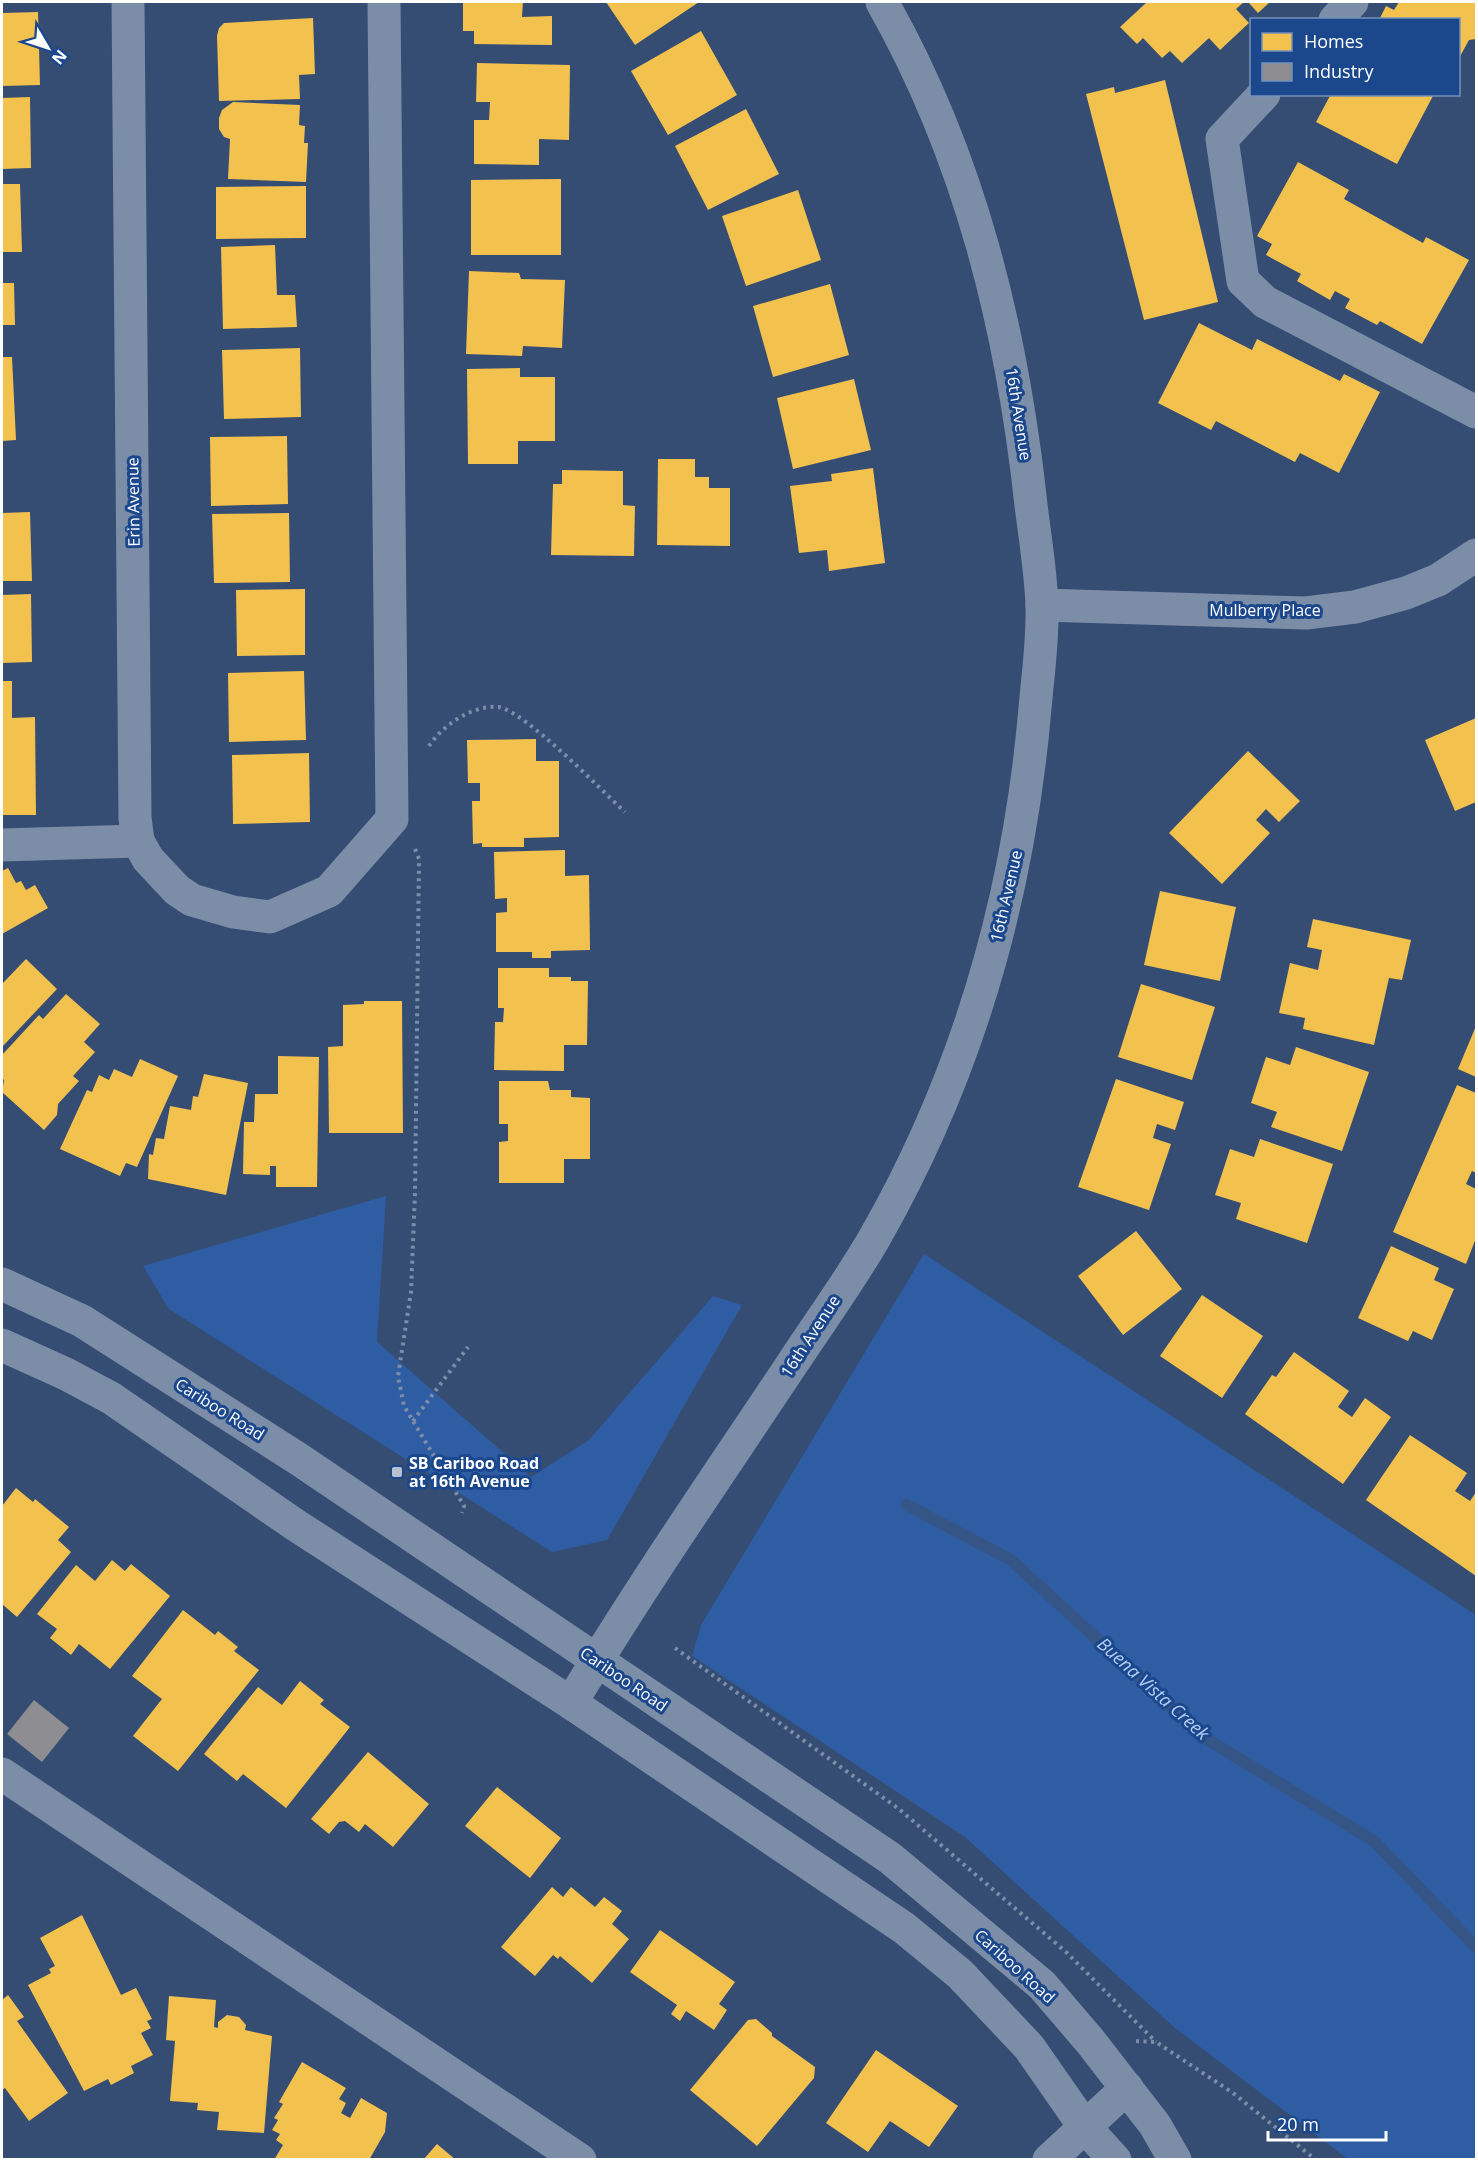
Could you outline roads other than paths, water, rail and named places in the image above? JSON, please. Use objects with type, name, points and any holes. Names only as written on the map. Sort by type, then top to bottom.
[{"type":"street","name":"Erin Avenue","points":[[128,2],[135,795],[138,841],[148,859],[161,874],[177,890],[192,900],[232,912],[270,917],[329,891],[392,819],[384,2]]},
{"type":"street","name":"16th Avenue","points":[[571,1703],[874,1239],[914,1162],[950,1082],[1000,928],[1017,850],[1030,769],[1042,605],[1022,420],[986,255],[949,143],[904,41],[882,2]]},
{"type":"street","points":[[1337,18],[1352,2]]},
{"type":"street","points":[[1262,96],[1222,139],[1243,280],[1264,302],[1476,412]]},
{"type":"street","name":"Mulberry Place","points":[[1042,605],[1306,613],[1355,607],[1406,593],[1438,580],[1476,555]]},
{"type":"street","points":[[2,845],[138,841]]},
{"type":"street","name":"Cariboo Road","points":[[2,1284],[82,1321],[297,1458],[890,1858],[1042,1985],[1127,2088],[1155,2125],[1175,2160]]},
{"type":"street","points":[[2,1345],[111,1398],[297,1527],[571,1703],[904,1928],[944,1961],[1029,2047],[1084,2126],[1116,2160],[1155,2125]]},
{"type":"street","points":[[2,1774],[580,2160]]},
{"type":"street","points":[[1049,2160],[1127,2088]]},
{"type":"waterway","name":"Buena Vista Creek","points":[[907,1505],[1011,1560],[1205,1738],[1374,1841],[1476,1947]]},
{"type":"place","name":"SB Cariboo Road at 16th Avenue","points":[[397,1472]]}]
